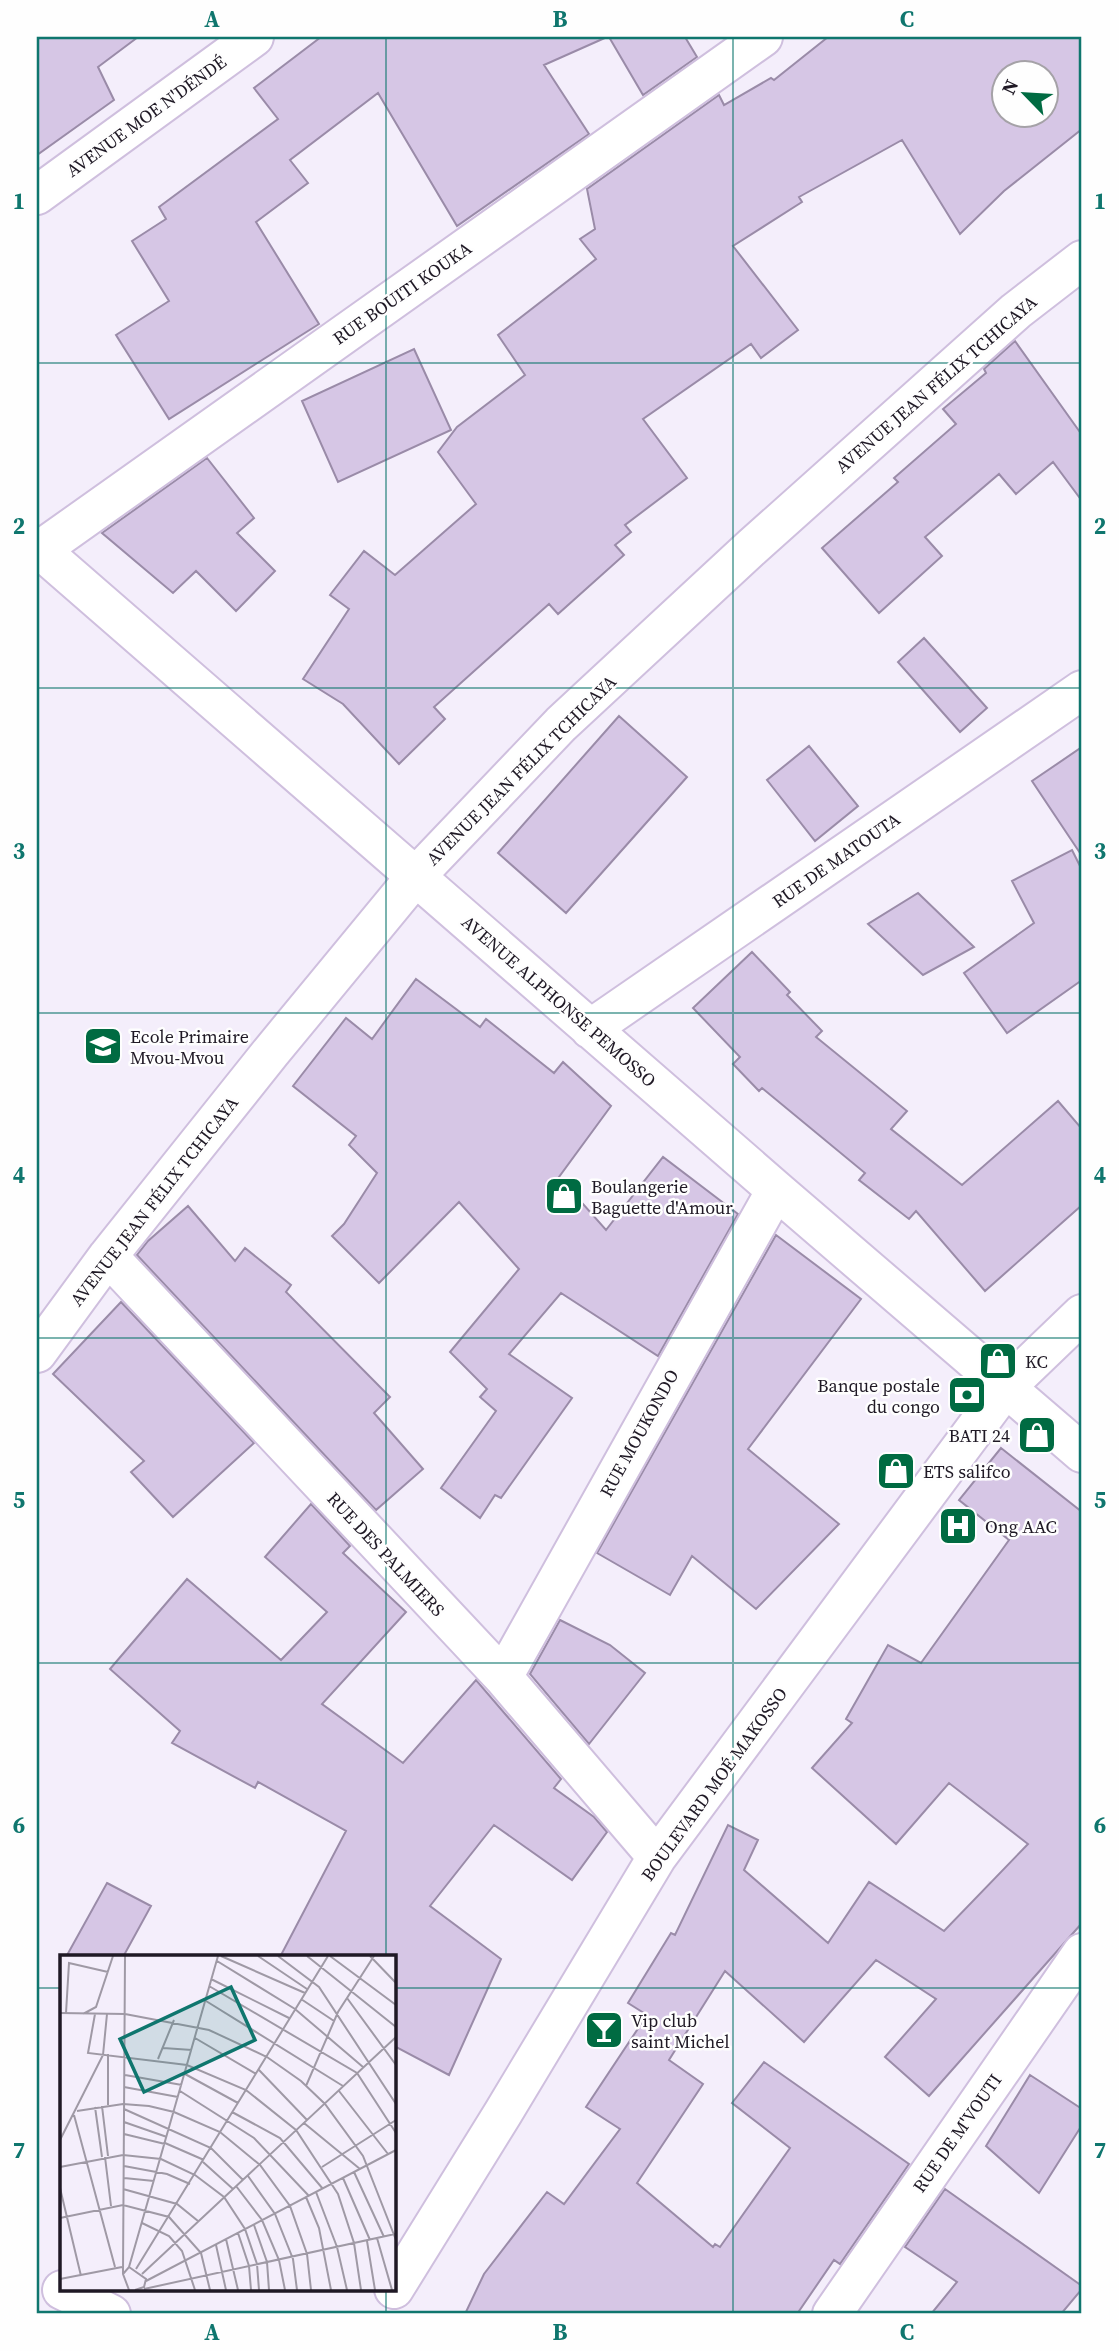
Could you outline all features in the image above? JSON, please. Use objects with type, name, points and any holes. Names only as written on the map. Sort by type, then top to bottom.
[{"type":"street","name":"AVENUE MOE N'DÉNDÉ","points":[[37,195],[254,37]]},
{"type":"street","name":"RUE BOUITI KOUKA","points":[[39,549],[763,37]]},
{"type":"street","name":"AVENUE JEAN FÉLIX TCHICAYA","points":[[37,1353],[108,1256],[415,876],[561,724],[742,556],[1016,311],[1082,260]]},
{"type":"street","name":"AVENUE ALPHONSE PEMOSSO","points":[[39,549],[1082,1453]]},
{"type":"street","name":"RUE DE MATOUTA","points":[[590,1029],[1082,690]]},
{"type":"street","name":"RUE MOUKONDO","points":[[503,1677],[776,1190]]},
{"type":"street","name":"RUE DES PALMIERS","points":[[108,1256],[503,1677],[657,1857]]},
{"type":"street","name":"BOULEVARD MOÉ MAKOSSO","points":[[396,2284],[657,1857],[1006,1388],[1082,1314]]},
{"type":"street","name":"RUE DE M'VOUTI","points":[[832,2314],[1082,1953]]},
{"type":"street","points":[[37,2277],[60,2289]]},
{"type":"street","points":[[65,2292],[111,2314]]},
{"type":"street","name":"BOULEVARD MOÉ MAKOSSO","points":[[378,2314],[391,2292]]},
{"type":"building","points":[[37,37],[138,37],[98,67],[114,100],[37,155]]},
{"type":"building","points":[[321,37],[607,37],[544,65],[589,134],[457,226],[378,93],[290,160],[308,183],[256,222],[319,324],[169,419],[116,335],[169,301],[132,241],[166,219],[159,207],[278,119],[254,88]]},
{"type":"building","points":[[609,37],[685,37],[697,57],[643,95]]},
{"type":"building","points":[[828,37],[1082,37],[1082,129],[1004,191],[960,234],[902,140],[799,197],[802,202],[733,246],[798,330],[761,358],[751,344],[643,419],[687,478],[625,525],[631,532],[615,545],[624,555],[558,614],[549,604],[434,707],[445,719],[399,764],[343,704],[303,679],[349,609],[330,595],[364,551],[395,575],[476,504],[438,452],[457,427],[525,375],[498,335],[596,259],[580,239],[595,229],[587,189],[719,95],[724,105],[771,78],[774,80]]},
{"type":"building","points":[[1015,341],[1082,435],[1082,501],[1053,462],[1016,494],[999,474],[925,537],[942,556],[879,613],[822,548],[898,482],[894,478],[956,424],[943,409],[986,373],[984,369]]},
{"type":"building","points":[[414,349],[451,430],[338,482],[302,401]]},
{"type":"building","points":[[207,458],[254,518],[237,533],[275,571],[236,611],[196,571],[173,593],[102,533]]},
{"type":"building","points":[[924,638],[987,708],[960,732],[898,662]]},
{"type":"building","points":[[619,716],[687,777],[566,913],[498,853]]},
{"type":"building","points":[[809,746],[858,806],[815,841],[767,780]]},
{"type":"building","points":[[1082,747],[1082,856],[1032,781]]},
{"type":"building","points":[[1072,850],[1082,870],[1082,980],[1007,1033],[964,973],[1034,923],[1012,881]]},
{"type":"building","points":[[918,893],[974,947],[923,975],[868,924]]},
{"type":"building","points":[[752,952],[790,992],[787,995],[822,1031],[816,1037],[907,1111],[891,1129],[962,1185],[1058,1101],[1082,1129],[1082,1205],[985,1291],[916,1211],[909,1219],[859,1180],[865,1173],[762,1088],[759,1091],[733,1064],[740,1057],[693,1008]]},
{"type":"building","points":[[416,979],[480,1027],[486,1019],[554,1073],[563,1062],[611,1106],[559,1177],[606,1230],[663,1157],[738,1214],[658,1356],[561,1293],[509,1354],[572,1398],[501,1498],[495,1495],[480,1518],[441,1488],[496,1411],[480,1397],[487,1389],[450,1352],[519,1269],[459,1202],[379,1283],[332,1236],[344,1224],[377,1173],[349,1145],[356,1136],[293,1086],[346,1018],[372,1039]]},
{"type":"building","points":[[188,1206],[235,1261],[245,1248],[291,1285],[286,1292],[390,1397],[374,1413],[423,1469],[376,1510],[137,1255],[148,1241]]},
{"type":"building","points":[[776,1235],[861,1299],[748,1449],[839,1524],[756,1609],[692,1556],[670,1595],[597,1553]]},
{"type":"building","points":[[121,1302],[254,1443],[173,1517],[131,1472],[144,1461],[53,1374]]},
{"type":"building","points":[[1001,1448],[1082,1512],[1082,1923],[929,2096],[885,2057],[936,1999],[876,1960],[804,2042],[725,1971],[669,2060],[703,2084],[637,2183],[713,2247],[715,2244],[720,2247],[790,2148],[732,2103],[764,2062],[909,2164],[840,2264],[834,2260],[797,2314],[465,2314],[484,2274],[547,2192],[564,2204],[620,2129],[586,2107],[647,2015],[628,2003],[671,1933],[675,1935],[728,1825],[758,1840],[744,1870],[828,1943],[869,1882],[944,1931],[1028,1844],[949,1783],[896,1844],[812,1768],[852,1723],[846,1719],[888,1645],[921,1663],[1009,1540],[959,1500]]},
{"type":"building","points":[[311,1504],[350,1546],[343,1553],[406,1612],[322,1704],[403,1763],[476,1680],[561,1779],[554,1788],[594,1817],[607,1832],[572,1880],[494,1825],[430,1906],[501,1959],[449,2075],[396,2047],[396,1955],[281,1955],[346,1831],[258,1782],[255,1788],[172,1743],[180,1731],[110,1669],[187,1579],[281,1660],[327,1612],[265,1557]]},
{"type":"building","points":[[560,1620],[610,1645],[645,1673],[589,1744],[530,1674]]},
{"type":"building","points":[[107,1883],[151,1906],[124,1955],[67,1955]]},
{"type":"building","points":[[1030,2075],[1082,2109],[1082,2125],[1039,2193],[986,2146]]},
{"type":"building","points":[[945,2189],[1082,2286],[1061,2314],[931,2314],[957,2282],[905,2247]]},
{"type":"place","name":"Ecole Primaire Mvou-Mvou","points":[[103,1046]]},
{"type":"place","name":"Boulangerie Baguette d'Amour","points":[[564,1196]]},
{"type":"place","name":"KC","points":[[998,1361]]},
{"type":"place","name":"Banque postale du congo","points":[[967,1395]]},
{"type":"place","name":"BATI 24","points":[[1037,1435]]},
{"type":"place","name":"ETS salifco","points":[[896,1471]]},
{"type":"place","name":"Ong AAC","points":[[958,1526]]},
{"type":"place","name":"Vip club saint Michel","points":[[604,2030]]}]
